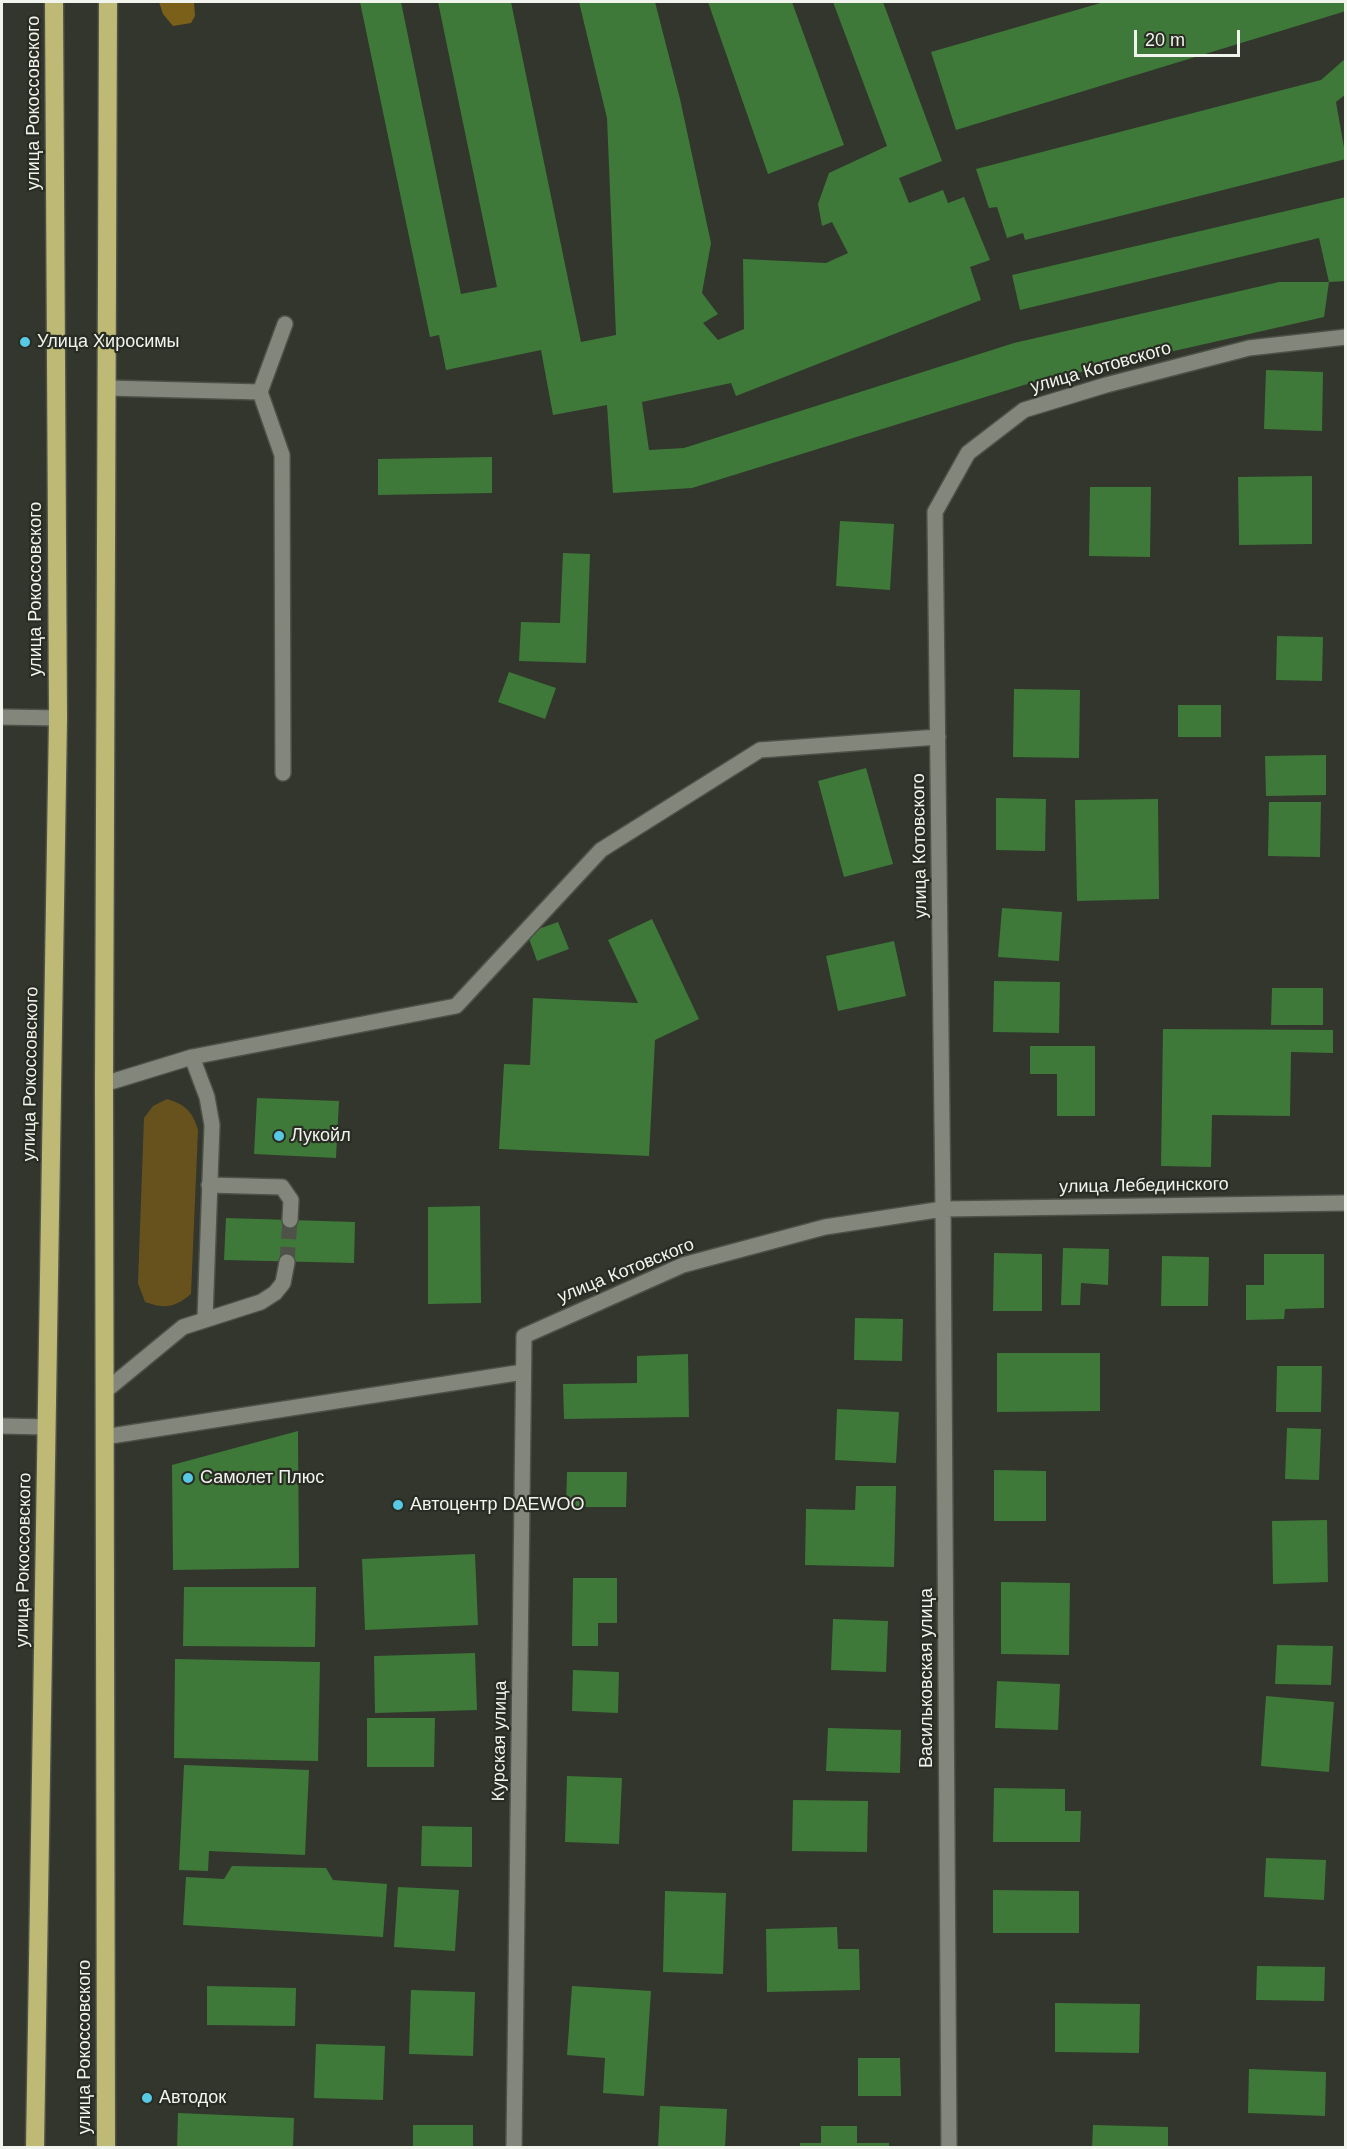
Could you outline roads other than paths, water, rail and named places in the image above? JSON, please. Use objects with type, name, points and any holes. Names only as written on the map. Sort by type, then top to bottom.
[{"type":"highway","name":"улица Рокоссовского","points":[[35,2148],[58,718],[54,2]]},
{"type":"highway","name":"улица Рокоссовского","points":[[106,2148],[104,1084],[108,2]]},
{"type":"street","points":[[283,773],[282,455],[260,392],[285,324]]},
{"type":"street","name":"улица Котовского","points":[[524,1336],[683,1265],[825,1227],[943,1209],[935,512],[968,453],[1024,410],[1106,385],[1249,348],[1346,337]]},
{"type":"street","points":[[107,388],[260,392]]},
{"type":"street","points":[[2,717],[58,718]]},
{"type":"street","points":[[104,1084],[192,1057],[456,1006],[601,850],[760,750],[938,737]]},
{"type":"street","points":[[192,1057],[210,1108],[205,1318]]},
{"type":"street","points":[[209,1185],[282,1187],[291,1200],[290,1220]]},
{"type":"street","name":"улица Лебединского","points":[[943,1209],[1346,1203]]},
{"type":"street","name":"Васильковская улица","points":[[943,1209],[949,2148]]},
{"type":"street","points":[[104,1392],[183,1327],[205,1318],[261,1302],[283,1283],[287,1262]]},
{"type":"street","name":"Курская улица","points":[[514,2148],[524,1336]]},
{"type":"street","points":[[104,1437],[523,1372]]},
{"type":"street","points":[[2,1426],[47,1427]]},
{"type":"tunnel","points":[[287,1262],[290,1220]]},
{"type":"place","name":"Улица Хиросимы","points":[[25,342]]},
{"type":"place","name":"Лукойл","points":[[279,1136]]},
{"type":"place","name":"Самолет Плюс","points":[[188,1478]]},
{"type":"place","name":"Автоцентр DAEWOO","points":[[398,1505]]},
{"type":"place","name":"Автодок","points":[[147,2098]]}]
